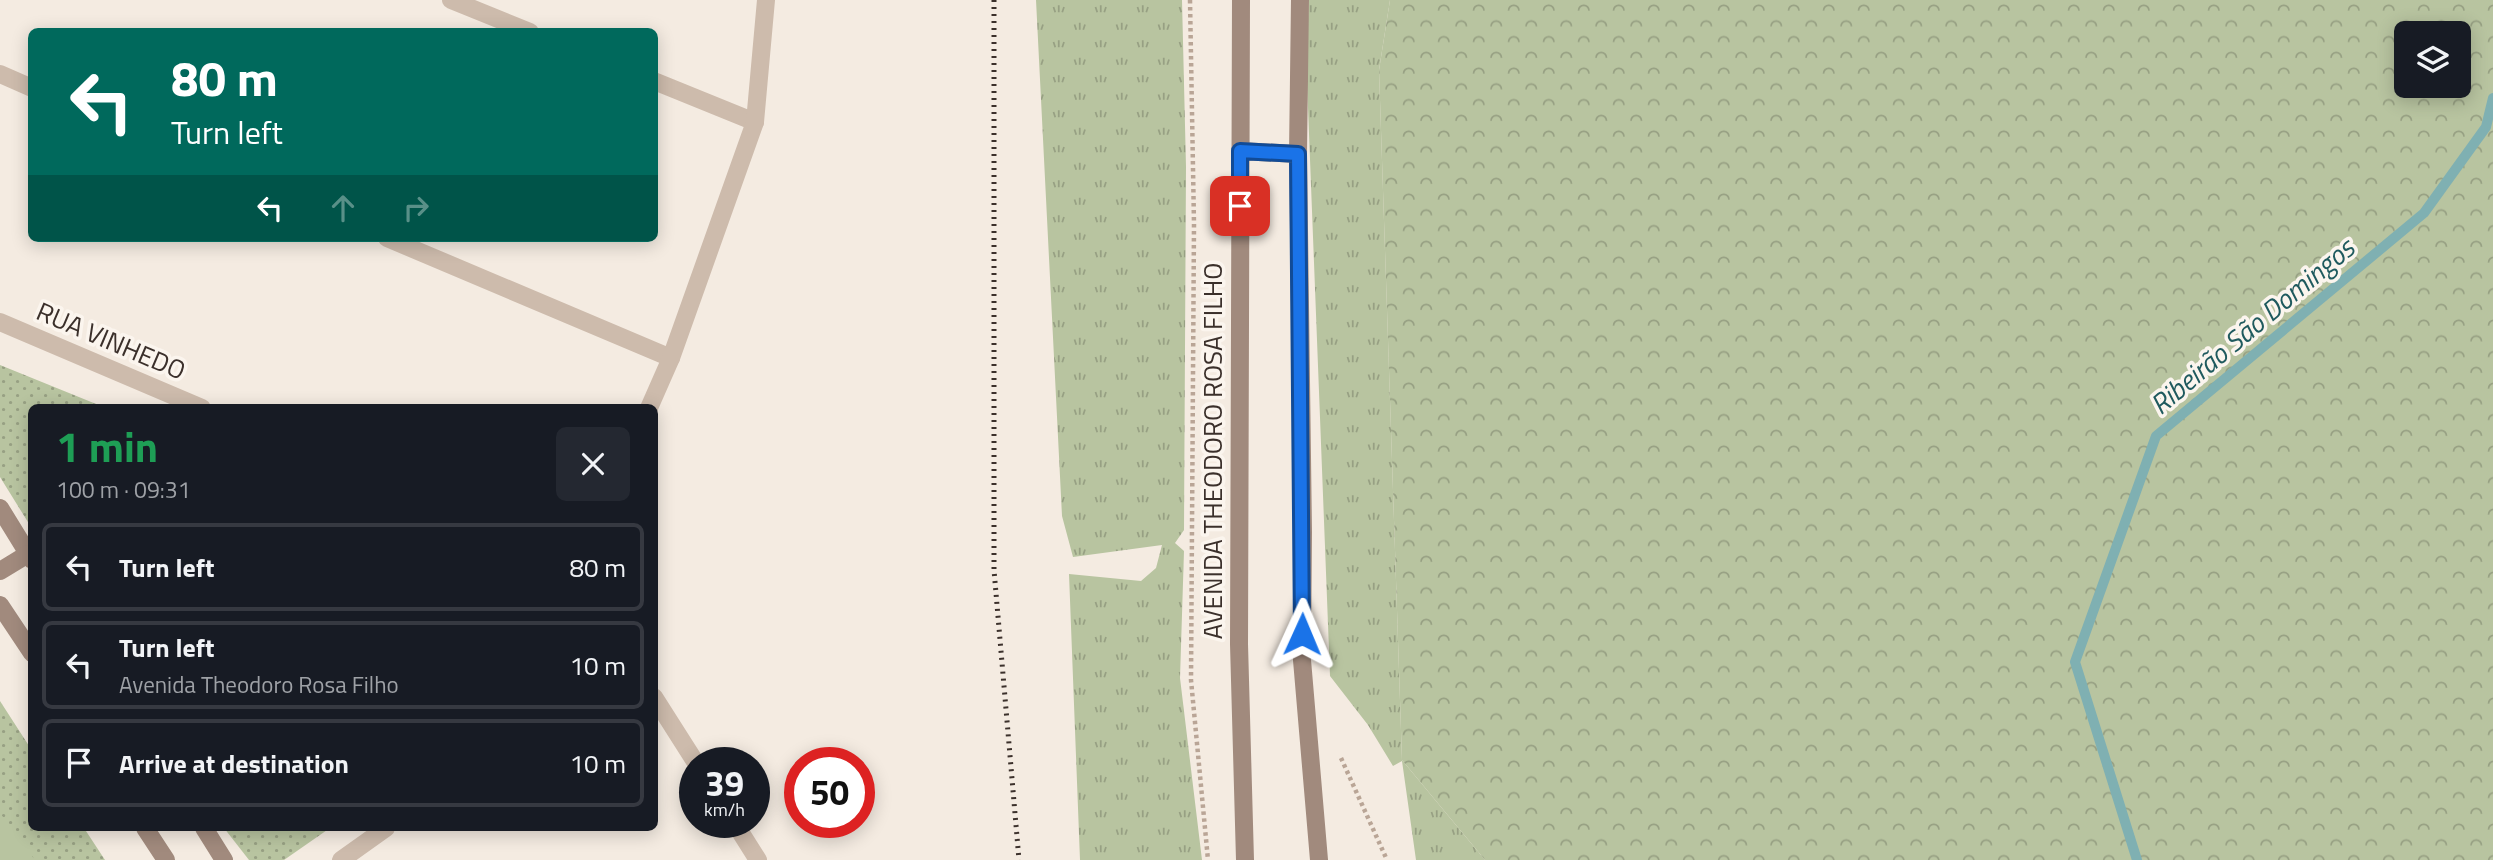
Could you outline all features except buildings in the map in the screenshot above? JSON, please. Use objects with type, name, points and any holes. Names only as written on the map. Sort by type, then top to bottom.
[{"type":"main road","name":"AVENIDA THEODORO ROSA FILHO","points":[[1241,0],[1239,644],[1245,860]]},
{"type":"main road","points":[[1300,0],[1298,154],[1303,518],[1302,660],[1319,860]]},
{"type":"main road","points":[[1240,151],[1298,154]]},
{"type":"main road","points":[[0,508],[28,554]]},
{"type":"main road","points":[[0,571],[28,558]]},
{"type":"main road","points":[[0,605],[28,647]]},
{"type":"main road","points":[[147,831],[166,860]]},
{"type":"main road","points":[[206,831],[224,860]]},
{"type":"street","points":[[451,0],[520,28]]},
{"type":"street","points":[[651,404],[671,358],[755,122],[766,0]]},
{"type":"street","points":[[0,74],[28,86]]},
{"type":"street","points":[[658,83],[755,122]]},
{"type":"street","points":[[396,242],[671,358]]},
{"type":"street","name":"RUA VINHEDO","points":[[0,322],[193,404]]},
{"type":"street","points":[[658,703],[686,747]]},
{"type":"street","points":[[341,860],[382,831]]},
{"type":"street","points":[[744,838],[758,860]]},
{"type":"path","points":[[1190,0],[1194,225],[1191,680],[1208,860]]},
{"type":"path","points":[[1338,750],[1387,860]]},
{"type":"green space","points":[[1036,0],[1182,0],[1186,167],[1184,530],[1175,543],[1184,551],[1180,678],[1202,860],[1080,860],[1069,574],[1141,581],[1156,568],[1162,545],[1073,557],[1062,516]]},
{"type":"green space","points":[[1309,0],[1390,0],[1379,70],[1402,760],[1485,860],[1416,860],[1402,761],[1393,766],[1368,725],[1330,676],[1306,56]]},
{"type":"green space","points":[[1390,0],[2493,0],[2493,860],[1485,860],[1402,760],[1379,70]]},
{"type":"green space","points":[[0,365],[96,404],[28,404],[28,522],[0,477]]},
{"type":"green space","points":[[0,701],[28,744],[28,831],[86,831],[105,860],[0,860]]},
{"type":"green space","points":[[0,813],[35,860],[0,860]]},
{"type":"green space","points":[[226,831],[326,831],[284,860],[249,860]]},
{"type":"waterway","name":"Ribeirão São Domingos","points":[[2137,860],[2075,662],[2156,436],[2424,213],[2486,127],[2493,98]]},
{"type":"railway","points":[[994,0],[994,570],[1019,860]]},
{"type":"route","points":[[1240,206],[1240,151],[1298,154],[1302,634]]}]
